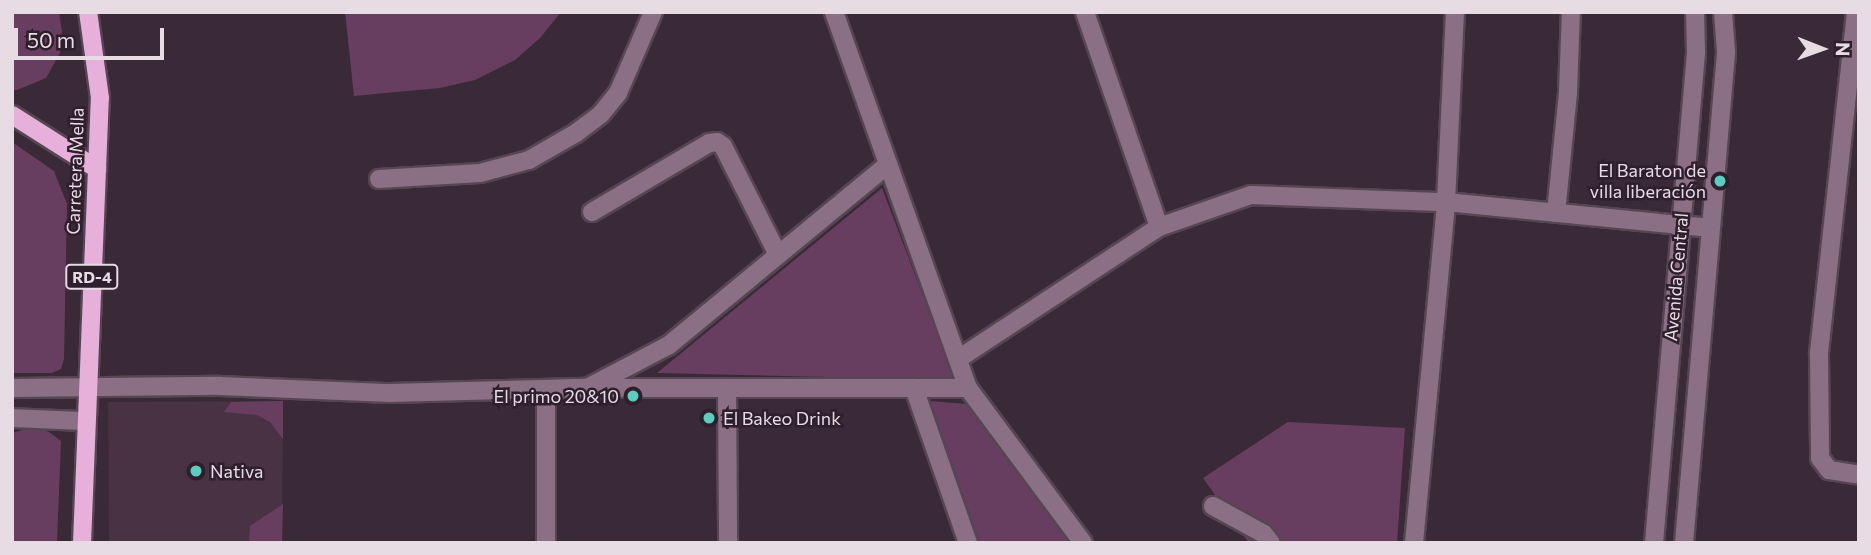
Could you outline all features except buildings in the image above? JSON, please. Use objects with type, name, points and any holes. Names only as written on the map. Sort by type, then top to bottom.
[{"type":"main road","name":"Carretera Mella","points":[[82,543],[100,98],[88,12]]},
{"type":"main road","points":[[12,115],[97,169]]},
{"type":"street","points":[[379,179],[480,173],[529,160],[576,133],[601,114],[618,93],[653,12]]},
{"type":"street","points":[[834,12],[968,388],[1083,543]]},
{"type":"street","points":[[1085,12],[1159,227]]},
{"type":"street","points":[[1414,543],[1446,202],[1455,12]]},
{"type":"street","points":[[1556,213],[1568,92],[1571,12]]},
{"type":"street","name":"Avenida Central","points":[[1654,543],[1696,52],[1695,12]]},
{"type":"street","points":[[1684,543],[1726,52],[1723,12]]},
{"type":"street","points":[[1856,16],[1819,355],[1820,458],[1829,470],[1859,475]]},
{"type":"street","points":[[592,212],[709,143],[717,142],[723,146],[778,255]]},
{"type":"street","points":[[586,388],[669,345],[887,164]]},
{"type":"street","points":[[958,359],[1159,227],[1251,195],[1446,202],[1709,228]]},
{"type":"street","points":[[12,388],[220,386],[390,393],[586,388],[968,388]]},
{"type":"street","points":[[727,388],[728,543]]},
{"type":"street","points":[[914,388],[968,543]]},
{"type":"street","points":[[546,391],[546,543]]},
{"type":"street","points":[[12,418],[86,421]]},
{"type":"street","points":[[1213,506],[1264,534],[1271,543]]},
{"type":"shaded area","points":[[12,12],[59,12],[62,32],[60,53],[46,78],[17,90],[12,90]]},
{"type":"shaded area","points":[[345,12],[561,12],[540,38],[515,60],[475,80],[440,88],[354,96]]},
{"type":"shaded area","points":[[12,142],[54,171],[67,204],[64,359],[61,369],[52,373],[12,373]]},
{"type":"shaded area","points":[[882,188],[955,380],[657,373]]},
{"type":"shaded area","name":"Nativa","points":[[283,401],[282,543],[109,543],[108,402]]},
{"type":"shaded area","points":[[283,401],[283,439],[270,422],[257,415],[224,412],[231,402]]},
{"type":"shaded area","points":[[930,401],[968,404],[1069,543],[980,543]]},
{"type":"shaded area","points":[[1288,422],[1405,428],[1397,543],[1249,543],[1203,478]]},
{"type":"shaded area","points":[[33,427],[49,432],[61,441],[57,543],[12,543],[12,433]]},
{"type":"shaded area","points":[[283,504],[282,543],[249,543],[250,526]]},
{"type":"place","name":"El Baraton de villa liberación","points":[[1720,181]]},
{"type":"place","name":"El primo 20&10","points":[[633,396]]},
{"type":"place","name":"El Bakeo Drink","points":[[709,418]]},
{"type":"place","name":"Nativa","points":[[196,471]]}]
